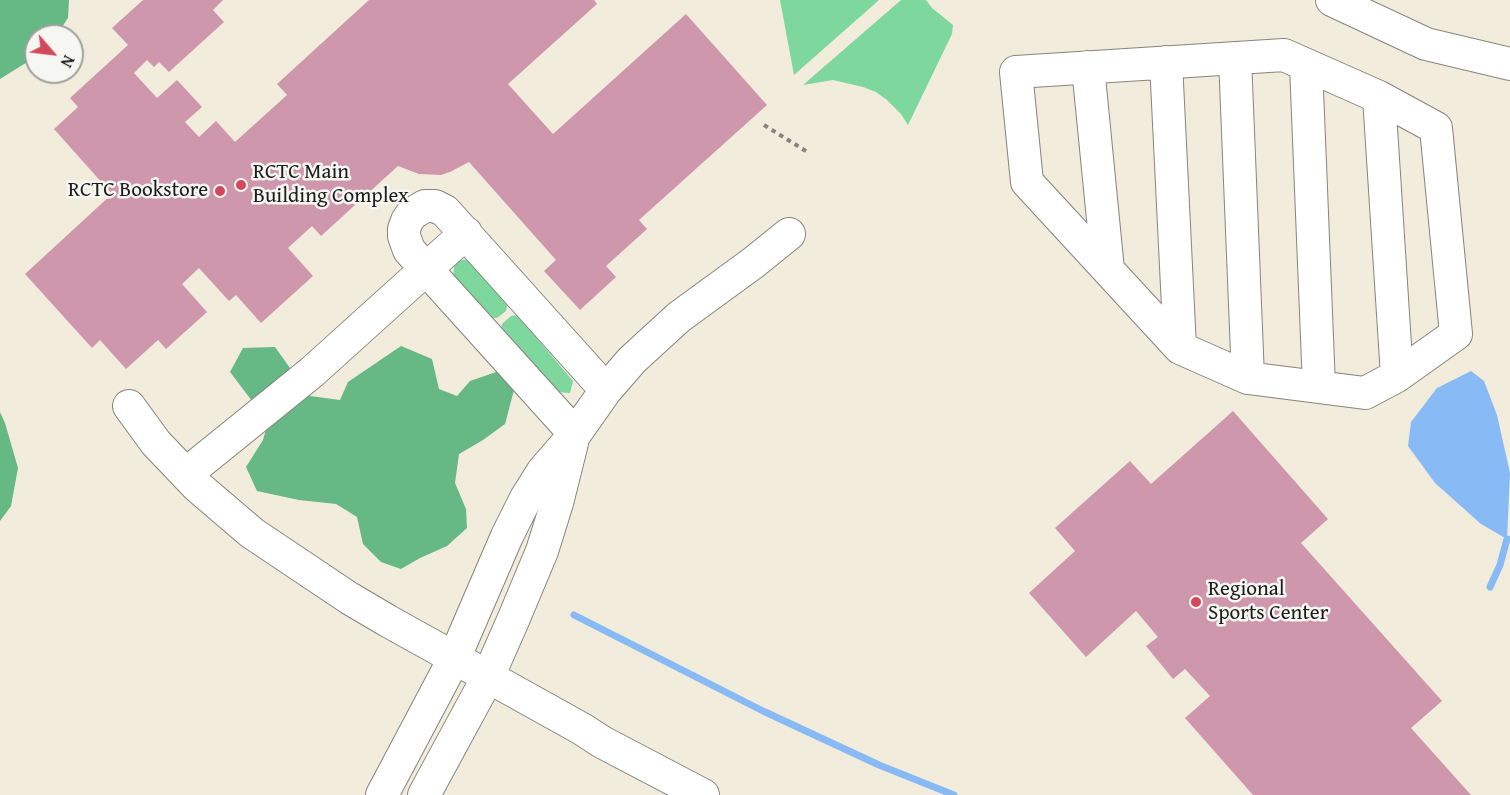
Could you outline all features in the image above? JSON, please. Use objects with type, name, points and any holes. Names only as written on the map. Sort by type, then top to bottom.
[{"type":"street","points":[[1332,0],[1426,44],[1510,64]]},
{"type":"street","points":[[1284,55],[1379,97],[1436,128],[1456,334],[1397,376],[1365,393],[1248,378],[1180,348],[1027,182],[1016,72],[1166,62],[1284,55]]},
{"type":"street","points":[[1235,58],[1248,378]]},
{"type":"street","points":[[1166,62],[1180,348]]},
{"type":"street","points":[[1306,65],[1319,387]]},
{"type":"street","points":[[1088,67],[1108,270]]},
{"type":"street","points":[[1379,97],[1397,376]]},
{"type":"street","points":[[575,434],[409,250],[404,229],[411,215],[426,206],[435,206],[445,210],[606,390]]},
{"type":"street","points":[[186,474],[312,372],[466,233]]},
{"type":"street","points":[[382,795],[454,659],[507,536],[543,471],[575,434],[606,390],[632,360],[679,317],[789,234]]},
{"type":"street","points":[[129,406],[156,443],[197,486],[252,532],[349,598],[602,742],[703,795]]},
{"type":"street","points":[[424,795],[488,676],[542,550],[575,434]]},
{"type":"path","points":[[764,125],[809,153]]},
{"type":"green space","points":[[0,0],[69,0],[68,18],[64,24],[24,24],[24,64],[0,79]]},
{"type":"green space","points":[[780,0],[879,0],[794,75]]},
{"type":"green space","points":[[901,0],[926,0],[953,25],[952,34],[908,125],[887,100],[863,87],[833,80],[803,85]]},
{"type":"green space","points":[[469,259],[507,305],[506,311],[497,318],[491,318],[453,276],[455,261]]},
{"type":"green space","points":[[517,315],[573,381],[570,393],[557,392],[501,330],[502,324],[511,316]]},
{"type":"green space","points":[[401,346],[432,359],[439,389],[457,396],[470,381],[499,371],[514,390],[505,424],[459,454],[455,483],[466,509],[467,528],[447,546],[401,569],[381,562],[363,544],[357,517],[336,504],[299,500],[257,491],[246,467],[263,440],[268,422],[230,372],[243,348],[275,347],[310,396],[340,400],[348,382]]},
{"type":"green space","points":[[0,412],[18,468],[11,506],[0,521]]},
{"type":"water","points":[[1471,371],[1484,381],[1497,415],[1510,473],[1507,539],[1481,524],[1435,483],[1408,446],[1411,422],[1437,388]]},
{"type":"building","name":"RCTC Main Building Complex","points":[[143,0],[223,0],[213,10],[224,22],[169,72],[159,62],[154,67],[147,60],[134,73],[157,98],[177,80],[202,107],[185,122],[199,137],[216,121],[235,142],[287,95],[277,84],[369,0],[594,0],[597,4],[508,84],[553,134],[686,14],[767,105],[639,220],[647,229],[606,266],[616,277],[580,310],[544,271],[556,260],[469,162],[441,175],[419,174],[398,166],[321,236],[312,226],[288,248],[313,276],[261,323],[236,295],[229,301],[199,268],[182,284],[207,312],[166,349],[158,340],[126,369],[100,340],[92,348],[25,274],[112,194],[54,129],[78,107],[70,98],[128,45],[112,28]]},
{"type":"building","name":"Regional Sports Center","points":[[1233,411],[1328,519],[1301,543],[1442,701],[1411,728],[1471,795],[1253,795],[1185,718],[1210,696],[1185,669],[1173,679],[1146,646],[1158,637],[1136,611],[1086,657],[1029,593],[1075,551],[1055,528],[1130,461],[1151,484]]},
{"type":"waterway","points":[[1490,587],[1500,565],[1507,539]]},
{"type":"waterway","points":[[574,615],[763,711],[879,765],[954,795]]},
{"type":"place","name":"RCTC Main Building Complex","points":[[241,185]]},
{"type":"place","name":"RCTC Bookstore","points":[[220,191]]},
{"type":"place","name":"Regional Sports Center","points":[[1196,602]]}]
